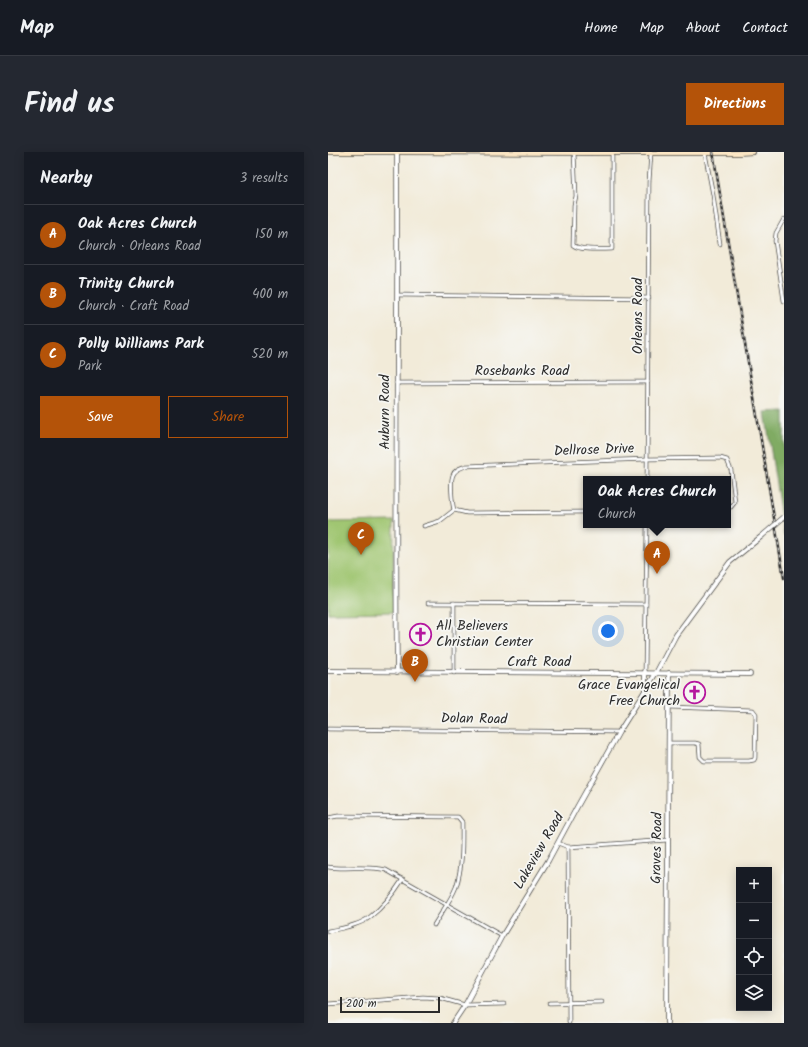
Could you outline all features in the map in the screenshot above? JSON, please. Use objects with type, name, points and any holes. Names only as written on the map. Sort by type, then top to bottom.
[{"type":"main road","points":[[328,152],[753,152]]},
{"type":"street","name":"Auburn Road","points":[[397,672],[396,383],[398,295],[398,152]]},
{"type":"street","points":[[574,152],[576,196],[574,205],[573,245],[581,248],[612,249],[612,153]]},
{"type":"street","name":"Orleans Road","points":[[647,476],[649,182],[651,153]]},
{"type":"street","points":[[703,153],[713,195],[720,244]]},
{"type":"street","points":[[784,219],[776,233],[775,241],[784,301]]},
{"type":"street","points":[[398,295],[649,298]]},
{"type":"street","name":"Rosebanks Road","points":[[396,383],[648,382]]},
{"type":"street","name":"Dellrose Drive","points":[[454,510],[452,500],[453,474],[458,469],[466,466],[647,459],[720,458],[727,460],[731,470],[735,502],[731,506]]},
{"type":"street","points":[[424,526],[440,521],[454,510],[467,513],[583,512]]},
{"type":"street","name":"Lakeview Road","points":[[453,1023],[465,1005],[502,936],[548,862],[619,732],[656,672],[676,635],[730,562],[784,517]]},
{"type":"street","points":[[645,690],[648,528]]},
{"type":"street","points":[[428,603],[646,604]]},
{"type":"street","points":[[454,603],[454,673]]},
{"type":"street","name":"Craft Road","points":[[328,671],[454,673],[656,672],[750,674]]},
{"type":"street","name":"Graves Road","points":[[667,1023],[669,673]]},
{"type":"street","points":[[669,707],[753,710],[756,714],[755,758],[754,760],[749,761],[704,761],[700,757],[699,744],[669,743]]},
{"type":"street","name":"Dolan Road","points":[[328,728],[619,732]]},
{"type":"street","points":[[328,818],[338,816],[458,817],[462,822],[462,859],[460,873],[456,888],[434,925]]},
{"type":"street","points":[[558,843],[568,847],[668,840]]},
{"type":"street","points":[[568,847],[569,1023]]},
{"type":"street","points":[[328,867],[375,867],[386,870],[502,936]]},
{"type":"street","points":[[328,931],[345,928],[369,918],[395,892],[403,879]]},
{"type":"street","points":[[328,1004],[423,997],[440,998],[465,1005],[504,1004]]},
{"type":"street","points":[[549,1003],[602,1002]]},
{"type":"green space","points":[[784,411],[784,536],[765,412]]},
{"type":"green space","points":[[394,521],[394,612],[328,613],[328,522]]},
{"type":"railway","points":[[713,152],[784,578]]},
{"type":"place","name":"Polly Williams Park","points":[[361,555]]},
{"type":"place","name":"Oak Acres Church","points":[[657,574]]},
{"type":"place","name":"All Believers Christian Center","points":[[420,634]]},
{"type":"place","name":"Trinity Church","points":[[415,682]]},
{"type":"place","name":"Grace Evangelical Free Church","points":[[695,693]]}]
